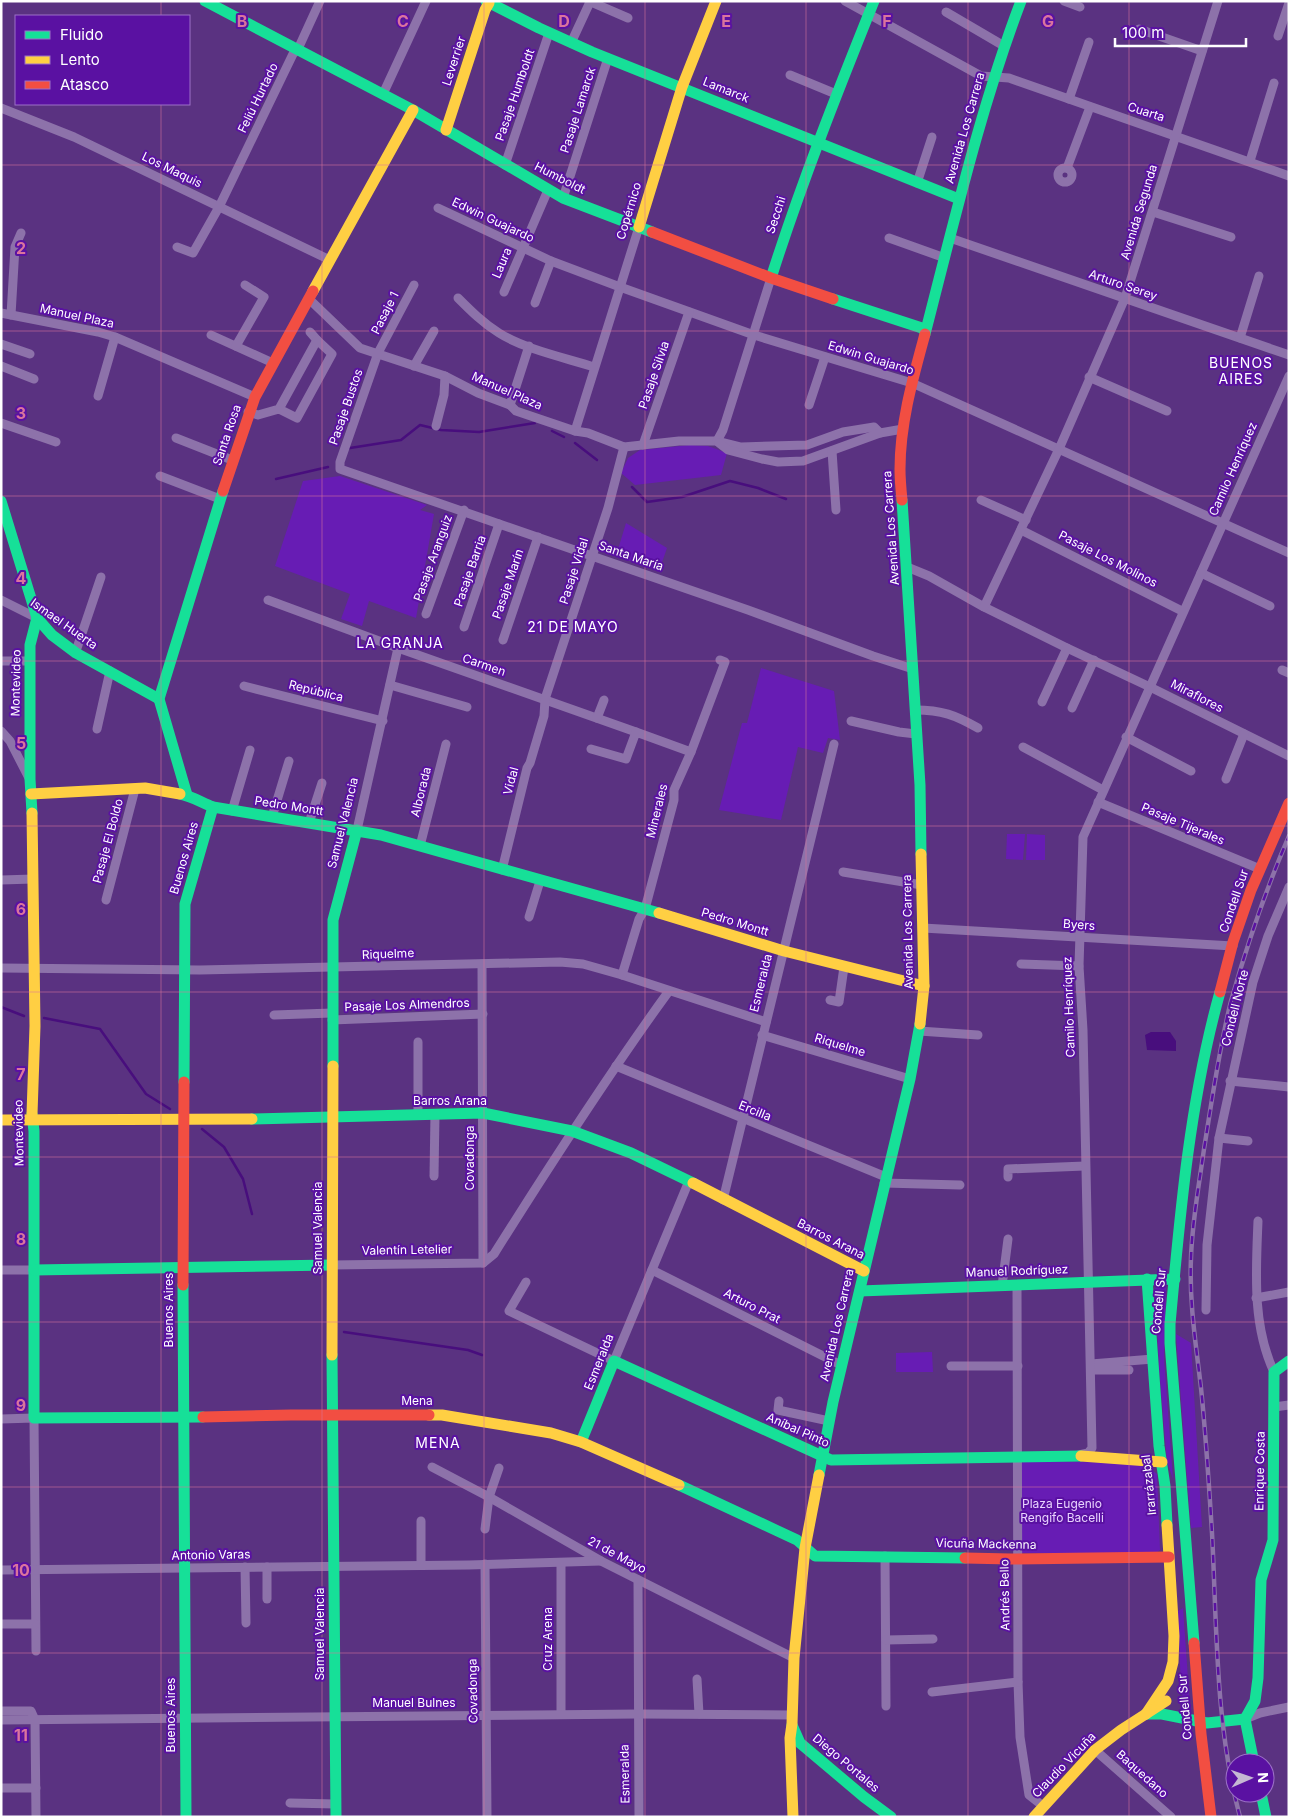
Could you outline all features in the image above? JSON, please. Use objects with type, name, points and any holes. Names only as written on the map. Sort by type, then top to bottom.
[{"type":"street","name":"Humboldt","points":[[205,1],[413,110],[563,198],[771,278],[926,329]]},
{"type":"street","name":"Feliú Hurtado","points":[[178,247],[193,253],[218,207],[293,54],[298,49],[320,1]]},
{"type":"street","points":[[383,94],[426,1]]},
{"type":"street","name":"Copérnico","points":[[575,431],[682,87],[716,1]]},
{"type":"street","name":"Cuarta","points":[[845,1],[981,76],[1009,78],[1289,176]]},
{"type":"street","name":"Secchi","points":[[716,442],[723,430],[792,211],[817,142],[874,1]]},
{"type":"street","name":"Avenida Los Carrera","points":[[793,1817],[790,1738],[794,1658],[805,1548],[841,1365],[910,1080],[919,1031],[924,986],[920,788],[900,469],[902,429],[959,199],[994,77],[1021,1]]},
{"type":"street","points":[[1064,1],[1080,7]]},
{"type":"street","name":"Avenida Segunda","points":[[984,607],[1059,449],[1125,298],[1218,1]]},
{"type":"street","name":"Lamarck","points":[[488,2],[549,34],[877,168],[959,199]]},
{"type":"street","name":"Leverrier","points":[[446,130],[488,2]]},
{"type":"street","points":[[571,43],[589,2],[628,18]]},
{"type":"street","points":[[1278,36],[1289,3]]},
{"type":"street","points":[[946,12],[1004,46]]},
{"type":"street","points":[[1140,29],[1202,51]]},
{"type":"street","name":"Pasaje Humboldt","points":[[505,165],[549,34]]},
{"type":"street","points":[[1069,99],[1089,42]]},
{"type":"street","name":"Pasaje Lamarck","points":[[563,198],[608,58]]},
{"type":"street","points":[[790,75],[836,94]]},
{"type":"street","points":[[1250,162],[1274,83]]},
{"type":"street","points":[[1067,168],[1090,107]]},
{"type":"street","name":"Los Maquis","points":[[1,108],[74,136],[330,260]]},
{"type":"street","name":"Santa Rosa","points":[[159,699],[232,460],[254,397],[413,110]]},
{"type":"street","points":[[917,182],[932,137]]},
{"type":"street","name":"Laura","points":[[504,292],[548,190]]},
{"type":"street","name":"Edwin Guajardo","points":[[438,208],[551,261],[620,287],[754,335],[912,383],[1289,553]]},
{"type":"street","points":[[1153,212],[1231,237]]},
{"type":"street","points":[[6,314],[15,247],[21,233]]},
{"type":"street","points":[[890,238],[945,258]]},
{"type":"street","name":"Arturo Serey","points":[[950,238],[1289,355]]},
{"type":"street","points":[[535,304],[551,261]]},
{"type":"street","points":[[1240,338],[1259,276]]},
{"type":"street","points":[[236,346],[264,297],[245,285]]},
{"type":"street","name":"Pasaje 1","points":[[378,353],[414,285]]},
{"type":"street","points":[[458,298],[479,319],[501,334],[529,346],[594,368]]},
{"type":"street","name":"Manuel Plaza","points":[[309,299],[360,348],[445,376],[478,393],[510,405],[516,411],[575,431],[588,433],[624,447],[679,441],[774,447],[807,445],[844,432],[874,427],[880,433]]},
{"type":"street","name":"Pasaje Silvia","points":[[643,445],[689,312]]},
{"type":"street","name":"Manuel Plaza","points":[[6,314],[115,337],[254,397]]},
{"type":"street","points":[[414,366],[434,331]]},
{"type":"street","points":[[248,412],[258,415],[279,409],[297,418],[332,354],[310,332]]},
{"type":"street","points":[[211,335],[273,363]]},
{"type":"street","points":[[98,396],[115,337]]},
{"type":"street","points":[[279,409],[317,340]]},
{"type":"street","points":[[1,344],[30,354]]},
{"type":"street","points":[[510,405],[529,346]]},
{"type":"street","name":"Pasaje Bustos","points":[[340,469],[340,462],[378,353]]},
{"type":"street","points":[[809,405],[825,357]]},
{"type":"street","points":[[1,366],[34,379]]},
{"type":"street","points":[[436,426],[444,395],[445,376]]},
{"type":"street","name":"Camilo Henríquez","points":[[1077,1456],[1088,1453],[1092,1448],[1083,1030],[1078,966],[1083,837],[1182,611],[1201,573],[1289,376]]},
{"type":"street","points":[[1090,377],[1167,411]]},
{"type":"street","points":[[1,423],[56,442]]},
{"type":"street","name":"Manuel Plaza","points":[[716,442],[728,450],[778,462],[803,461],[880,433],[902,429]]},
{"type":"street","points":[[176,438],[232,460]]},
{"type":"street","name":"Pasaje Vidal","points":[[545,699],[608,508],[624,447]]},
{"type":"street","points":[[832,452],[836,510]]},
{"type":"street","name":"Santa María","points":[[340,469],[464,510],[499,524],[779,620],[872,656],[913,669]]},
{"type":"street","points":[[160,476],[220,499]]},
{"type":"street","points":[[981,500],[1026,520]]},
{"type":"street","name":"Montevideo","points":[[1,502],[36,618],[30,645],[30,779],[35,1026],[33,1120],[36,1651]]},
{"type":"street","name":"Pasaje Aranguiz","points":[[426,614],[464,510]]},
{"type":"street","name":"Pasaje Barria","points":[[464,627],[499,524]]},
{"type":"street","name":"Pasaje Los Molinos","points":[[1022,530],[1182,611]]},
{"type":"street","name":"Pasaje Marín","points":[[503,640],[538,537]]},
{"type":"street","name":"Miraflores","points":[[907,567],[929,576],[984,607],[1150,686],[1289,756]]},
{"type":"street","points":[[1201,573],[1270,606]]},
{"type":"street","points":[[76,651],[101,577]]},
{"type":"street","name":"Ismael Huerta","points":[[1,600],[36,618],[53,635],[76,651],[159,699]]},
{"type":"street","name":"Carmen","points":[[268,600],[690,752]]},
{"type":"street","name":"Samuel Valencia","points":[[336,1817],[332,1415],[333,920],[357,830],[398,648]]},
{"type":"street","points":[[1042,702],[1068,648]]},
{"type":"street","name":"Minerales","points":[[622,975],[639,919],[645,909],[674,800],[674,790],[725,662],[720,660]]},
{"type":"street","points":[[1072,708],[1094,660]]},
{"type":"street","points":[[1,661],[30,661]]},
{"type":"street","points":[[97,729],[110,671]]},
{"type":"street","name":"República","points":[[244,686],[383,721]]},
{"type":"street","points":[[390,686],[467,707]]},
{"type":"street","points":[[159,699],[187,795]]},
{"type":"street","name":"Vidal","points":[[502,870],[527,768],[544,716],[545,699]]},
{"type":"street","points":[[597,718],[604,700]]},
{"type":"street","points":[[915,710],[931,710],[951,714],[978,728]]},
{"type":"street","points":[[851,721],[916,734]]},
{"type":"street","points":[[1,730],[10,741],[30,779]]},
{"type":"street","points":[[591,749],[626,759],[636,732]]},
{"type":"street","points":[[1226,779],[1244,734]]},
{"type":"street","points":[[1126,737],[1192,771]]},
{"type":"street","name":"Alborada","points":[[420,846],[446,744]]},
{"type":"street","name":"Esmeralda","points":[[723,1200],[834,744]]},
{"type":"street","points":[[1023,748],[1103,790]]},
{"type":"street","points":[[232,810],[250,750]]},
{"type":"street","points":[[272,817],[289,762]]},
{"type":"street","points":[[310,823],[322,783]]},
{"type":"street","name":"Pedro Montt","points":[[31,794],[146,788],[187,795],[213,807],[357,830],[645,909],[784,951],[924,986]]},
{"type":"street","name":"Pasaje El Boldo","points":[[106,900],[135,789]]},
{"type":"street","name":"Pasaje Tijerales","points":[[1098,802],[1260,869]]},
{"type":"street","name":"Condell Sur","points":[[1211,1817],[1201,1734],[1170,1343],[1174,1279],[1194,1123],[1206,1057],[1233,946],[1260,869],[1289,803]]},
{"type":"street","name":"Buenos Aires","points":[[186,1817],[184,1718],[184,904],[213,807]]},
{"type":"street","points":[[843,872],[922,885]]},
{"type":"street","points":[[1,880],[32,879]]},
{"type":"street","points":[[529,917],[540,881]]},
{"type":"street","name":"Condell Norte","points":[[1206,1310],[1208,1245],[1219,1138],[1230,1081],[1253,982],[1271,929],[1289,888]]},
{"type":"street","name":"Byers","points":[[923,928],[1233,946]]},
{"type":"street","name":"Riquelme","points":[[1,968],[142,971],[560,962],[583,964],[622,975],[766,1022]]},
{"type":"street","name":"Covadonga","points":[[482,964],[482,1263]]},
{"type":"street","points":[[1021,964],[1078,966]]},
{"type":"street","points":[[830,1000],[838,1002],[844,967]]},
{"type":"street","points":[[482,1263],[494,1254],[572,1131],[669,991]]},
{"type":"street","name":"Pasaje Los Almendros","points":[[274,1015],[332,1017],[483,1014]]},
{"type":"street","points":[[919,1031],[978,1035]]},
{"type":"street","name":"Riquelme","points":[[762,1035],[910,1080]]},
{"type":"street","points":[[418,1042],[418,1114]]},
{"type":"street","name":"Ercilla","points":[[616,1066],[885,1180]]},
{"type":"street","points":[[1230,1081],[1289,1087]]},
{"type":"street","name":"Barros Arana","points":[[1,1120],[264,1119],[482,1113],[524,1120],[572,1131],[631,1153],[864,1271]]},
{"type":"street","points":[[434,1176],[435,1114]]},
{"type":"street","points":[[1219,1138],[1248,1141]]},
{"type":"street","points":[[1008,1177],[1008,1169],[1085,1166]]},
{"type":"street","points":[[885,1180],[960,1185]]},
{"type":"street","name":"Esmeralda","points":[[581,1442],[689,1181]]},
{"type":"street","name":"Enrique Costa","points":[[1245,1719],[1255,1701],[1258,1678],[1262,1580],[1273,1540],[1274,1372],[1268,1358],[1256,1298],[1258,1220]]},
{"type":"street","points":[[1002,1286],[1008,1239]]},
{"type":"street","name":"Valentín Letelier","points":[[1,1270],[482,1263]]},
{"type":"street","name":"Arturo Prat","points":[[652,1270],[841,1365]]},
{"type":"street","name":"Irarrázabal","points":[[1147,1279],[1159,1446],[1165,1486],[1174,1636],[1173,1662],[1166,1686],[1166,1701]]},
{"type":"street","name":"Manuel Rodríguez","points":[[860,1291],[1174,1279]]},
{"type":"street","name":"Aníbal Pinto","points":[[526,1282],[509,1311],[832,1460],[1077,1456],[1162,1462]]},
{"type":"street","name":"Andrés Bello","points":[[1017,1286],[1017,1559],[1020,1737],[1029,1795],[1043,1806]]},
{"type":"street","points":[[1256,1298],[1289,1292]]},
{"type":"street","points":[[1091,1367],[1153,1359]]},
{"type":"street","points":[[1274,1372],[1289,1361]]},
{"type":"street","points":[[952,1366],[1018,1366]]},
{"type":"street","points":[[1091,1367],[1129,1370]]},
{"type":"street","points":[[779,1401],[778,1410],[829,1421]]},
{"type":"street","points":[[1274,1407],[1289,1405]]},
{"type":"street","name":"Mena","points":[[1,1419],[332,1415],[442,1415],[464,1417],[551,1433],[581,1442],[639,1466],[795,1538],[805,1548]]},
{"type":"street","name":"21 de Mayo","points":[[432,1467],[601,1561],[794,1658]]},
{"type":"street","points":[[485,1529],[489,1497],[499,1468]]},
{"type":"street","points":[[421,1522],[421,1565]]},
{"type":"street","name":"Vicuña Mackenna","points":[[805,1548],[815,1556],[1017,1559],[1169,1557]]},
{"type":"street","points":[[885,1556],[886,1706]]},
{"type":"street","name":"Antonio Varas","points":[[1,1570],[601,1561]]},
{"type":"street","name":"Cruz Arena","points":[[560,1563],[561,1714]]},
{"type":"street","name":"Covadonga","points":[[485,1564],[487,1817]]},
{"type":"street","points":[[245,1567],[246,1623]]},
{"type":"street","points":[[267,1599],[268,1567]]},
{"type":"street","name":"Esmeralda","points":[[638,1580],[639,1817]]},
{"type":"street","points":[[1,1624],[36,1624]]},
{"type":"street","points":[[886,1640],[933,1640]]},
{"type":"street","points":[[698,1679],[699,1714]]},
{"type":"street","points":[[932,1692],[1018,1682]]},
{"type":"street","name":"Irarrázabal","points":[[1146,1714],[1166,1686]]},
{"type":"street","points":[[1166,1701],[1168,1709],[1175,1717]]},
{"type":"street","name":"Claudio Vicuña","points":[[1034,1817],[1095,1750],[1121,1730],[1166,1701]]},
{"type":"street","points":[[1146,1714],[1162,1714],[1207,1723],[1245,1719],[1260,1713],[1289,1708]]},
{"type":"street","name":"Manuel Bulnes","points":[[1,1711],[31,1711],[35,1720]]},
{"type":"street","name":"Manuel Bulnes","points":[[1,1720],[699,1714],[792,1720]]},
{"type":"street","points":[[1245,1719],[1252,1753]]},
{"type":"street","points":[[35,1720],[36,1817]]},
{"type":"street","name":"Diego Portales","points":[[792,1720],[794,1732],[798,1740],[817,1759],[891,1817]]},
{"type":"street","name":"Baquedano","points":[[1095,1750],[1171,1817]]},
{"type":"street","points":[[793,1793],[798,1763],[805,1759],[817,1759]]},
{"type":"street","points":[[1,1788],[36,1788]]},
{"type":"street","points":[[290,1803],[336,1804]]},
{"type":"street","points":[[1263,1803],[1266,1817]]},
{"type":"green space","points":[[690,445],[708,446],[727,453],[721,475],[635,485],[621,473],[628,458],[640,450]]},
{"type":"green space","points":[[340,476],[427,505],[420,510],[434,514],[416,618],[369,601],[362,626],[341,619],[350,594],[275,566],[303,481]]},
{"type":"green space","points":[[626,523],[667,548],[659,571],[616,556]]},
{"type":"green space","points":[[761,668],[834,691],[840,740],[828,738],[823,753],[798,747],[781,820],[719,810],[742,723],[747,723]]},
{"type":"green space","points":[[1007,834],[1025,834],[1023,860],[1006,859]]},
{"type":"green space","points":[[1027,834],[1045,835],[1045,860],[1026,860]]},
{"type":"green space","points":[[1163,1284],[1166,1288],[1164,1357],[1173,1479],[1167,1462],[1159,1368],[1155,1289],[1158,1285]]},
{"type":"green space","points":[[1176,1334],[1191,1343],[1202,1527],[1191,1528]]},
{"type":"green space","points":[[932,1352],[933,1372],[896,1372],[896,1353]]},
{"type":"green space","name":"Plaza Eugenio Rengifo Bacelli","points":[[1023,1461],[1143,1463],[1157,1474],[1160,1550],[1156,1553],[1020,1553],[1020,1469]]},
{"type":"green space","points":[[1183,1608],[1190,1707],[1185,1706],[1181,1690],[1178,1611]]},
{"type":"shaded area","points":[[1151,1032],[1170,1032],[1176,1041],[1176,1051],[1147,1050],[1145,1035]]},
{"type":"waterway","points":[[350,448],[401,440],[420,425],[441,430],[479,432],[535,423]]},
{"type":"waterway","points":[[552,431],[564,437]]},
{"type":"waterway","points":[[575,443],[597,460]]},
{"type":"waterway","points":[[276,479],[328,467]]},
{"type":"waterway","points":[[632,487],[647,502],[682,497],[730,481],[758,488],[786,499]]},
{"type":"waterway","points":[[1,1007],[24,1016]]},
{"type":"waterway","points":[[44,1018],[100,1029],[146,1094],[170,1109]]},
{"type":"waterway","points":[[202,1129],[224,1147],[243,1179],[252,1214]]},
{"type":"waterway","points":[[344,1332],[468,1350],[482,1355]]},
{"type":"railway","points":[[1240,1817],[1226,1747],[1218,1676],[1207,1460],[1192,1307],[1192,1244],[1196,1204],[1213,1093],[1231,1001],[1257,917],[1289,836]]},
{"type":"traffic: fast","points":[[205,1],[413,110],[563,198],[652,232]]},
{"type":"traffic: fast","points":[[486,1],[592,52],[959,199]]},
{"type":"traffic: fast","points":[[771,278],[807,173],[874,1]]},
{"type":"traffic: fast","points":[[925,334],[980,124],[1021,1]]},
{"type":"traffic: fast","points":[[833,299],[925,329]]},
{"type":"traffic: fast","points":[[187,795],[159,699],[223,491]]},
{"type":"traffic: fast","points":[[902,500],[920,785],[921,854]]},
{"type":"traffic: fast","points":[[1,501],[37,618],[30,645],[30,779],[32,813]]},
{"type":"traffic: fast","points":[[37,618],[52,635],[76,653],[159,699]]},
{"type":"traffic: fast","points":[[180,794],[213,807],[381,835],[659,913]]},
{"type":"traffic: fast","points":[[184,1082],[185,904],[213,807]]},
{"type":"traffic: fast","points":[[333,1066],[333,920],[357,830]]},
{"type":"traffic: fast","points":[[1194,1643],[1170,1324],[1182,1198],[1194,1115],[1201,1073],[1220,992]]},
{"type":"traffic: fast","points":[[819,1475],[833,1402],[910,1079],[920,1024]]},
{"type":"traffic: fast","points":[[252,1119],[483,1113],[572,1131],[631,1153],[693,1183]]},
{"type":"traffic: fast","points":[[32,1114],[34,1131],[34,1418],[203,1417]]},
{"type":"traffic: fast","points":[[34,1270],[332,1265]]},
{"type":"traffic: fast","points":[[1147,1279],[1159,1446],[1165,1486],[1167,1525]]},
{"type":"traffic: fast","points":[[860,1291],[1175,1279]]},
{"type":"traffic: fast","points":[[183,1285],[186,1817]]},
{"type":"traffic: fast","points":[[332,1355],[336,1817]]},
{"type":"traffic: fast","points":[[581,1442],[614,1361],[831,1460],[1081,1456]]},
{"type":"traffic: fast","points":[[1245,1719],[1255,1701],[1258,1678],[1261,1580],[1273,1540],[1274,1372],[1289,1361]]},
{"type":"traffic: fast","points":[[679,1485],[797,1540],[815,1556],[965,1558]]},
{"type":"traffic: fast","points":[[1146,1714],[1162,1714],[1207,1723],[1245,1719]]},
{"type":"traffic: fast","points":[[1245,1719],[1252,1753]]},
{"type":"traffic: fast","points":[[792,1725],[800,1743],[864,1797],[891,1817]]},
{"type":"traffic: fast","points":[[1263,1803],[1266,1817]]},
{"type":"traffic: slow","points":[[639,227],[682,87],[716,1]]},
{"type":"traffic: slow","points":[[446,130],[485,10],[489,3]]},
{"type":"traffic: slow","points":[[313,291],[413,110]]},
{"type":"traffic: slow","points":[[31,794],[145,788],[180,794]]},
{"type":"traffic: slow","points":[[32,813],[35,1026],[32,1114]]},
{"type":"traffic: slow","points":[[920,1024],[924,986],[921,854]]},
{"type":"traffic: slow","points":[[659,913],[784,951],[924,986]]},
{"type":"traffic: slow","points":[[332,1355],[333,1066]]},
{"type":"traffic: slow","points":[[1,1120],[252,1119]]},
{"type":"traffic: slow","points":[[693,1183],[864,1271]]},
{"type":"traffic: slow","points":[[429,1415],[442,1415],[551,1433],[581,1442],[679,1485]]},
{"type":"traffic: slow","points":[[1081,1456],[1162,1462]]},
{"type":"traffic: slow","points":[[793,1817],[790,1738],[794,1658],[805,1548],[819,1475]]},
{"type":"traffic: slow","points":[[1146,1714],[1168,1681],[1173,1662],[1174,1636],[1167,1525]]},
{"type":"traffic: slow","points":[[1034,1817],[1095,1750],[1121,1730],[1166,1701]]},
{"type":"traffic: jam","points":[[652,232],[771,278],[833,299]]},
{"type":"traffic: jam","points":[[223,491],[255,397],[313,291]]},
{"type":"traffic: jam","points":[[902,500],[900,481],[902,435],[908,401],[925,334]]},
{"type":"traffic: jam","points":[[1220,992],[1233,942],[1251,890],[1289,803]]},
{"type":"traffic: jam","points":[[183,1285],[184,1082]]},
{"type":"traffic: jam","points":[[203,1417],[429,1415]]},
{"type":"traffic: jam","points":[[965,1558],[1169,1557]]},
{"type":"traffic: jam","points":[[1194,1643],[1201,1734],[1211,1817]]},
{"type":"district","name":"BUENOS AIRES","points":[[1241,372]]},
{"type":"district","name":"21 DE MAYO","points":[[573,627]]},
{"type":"district","name":"LA GRANJA","points":[[400,643]]},
{"type":"district","name":"MENA","points":[[438,1443]]}]
